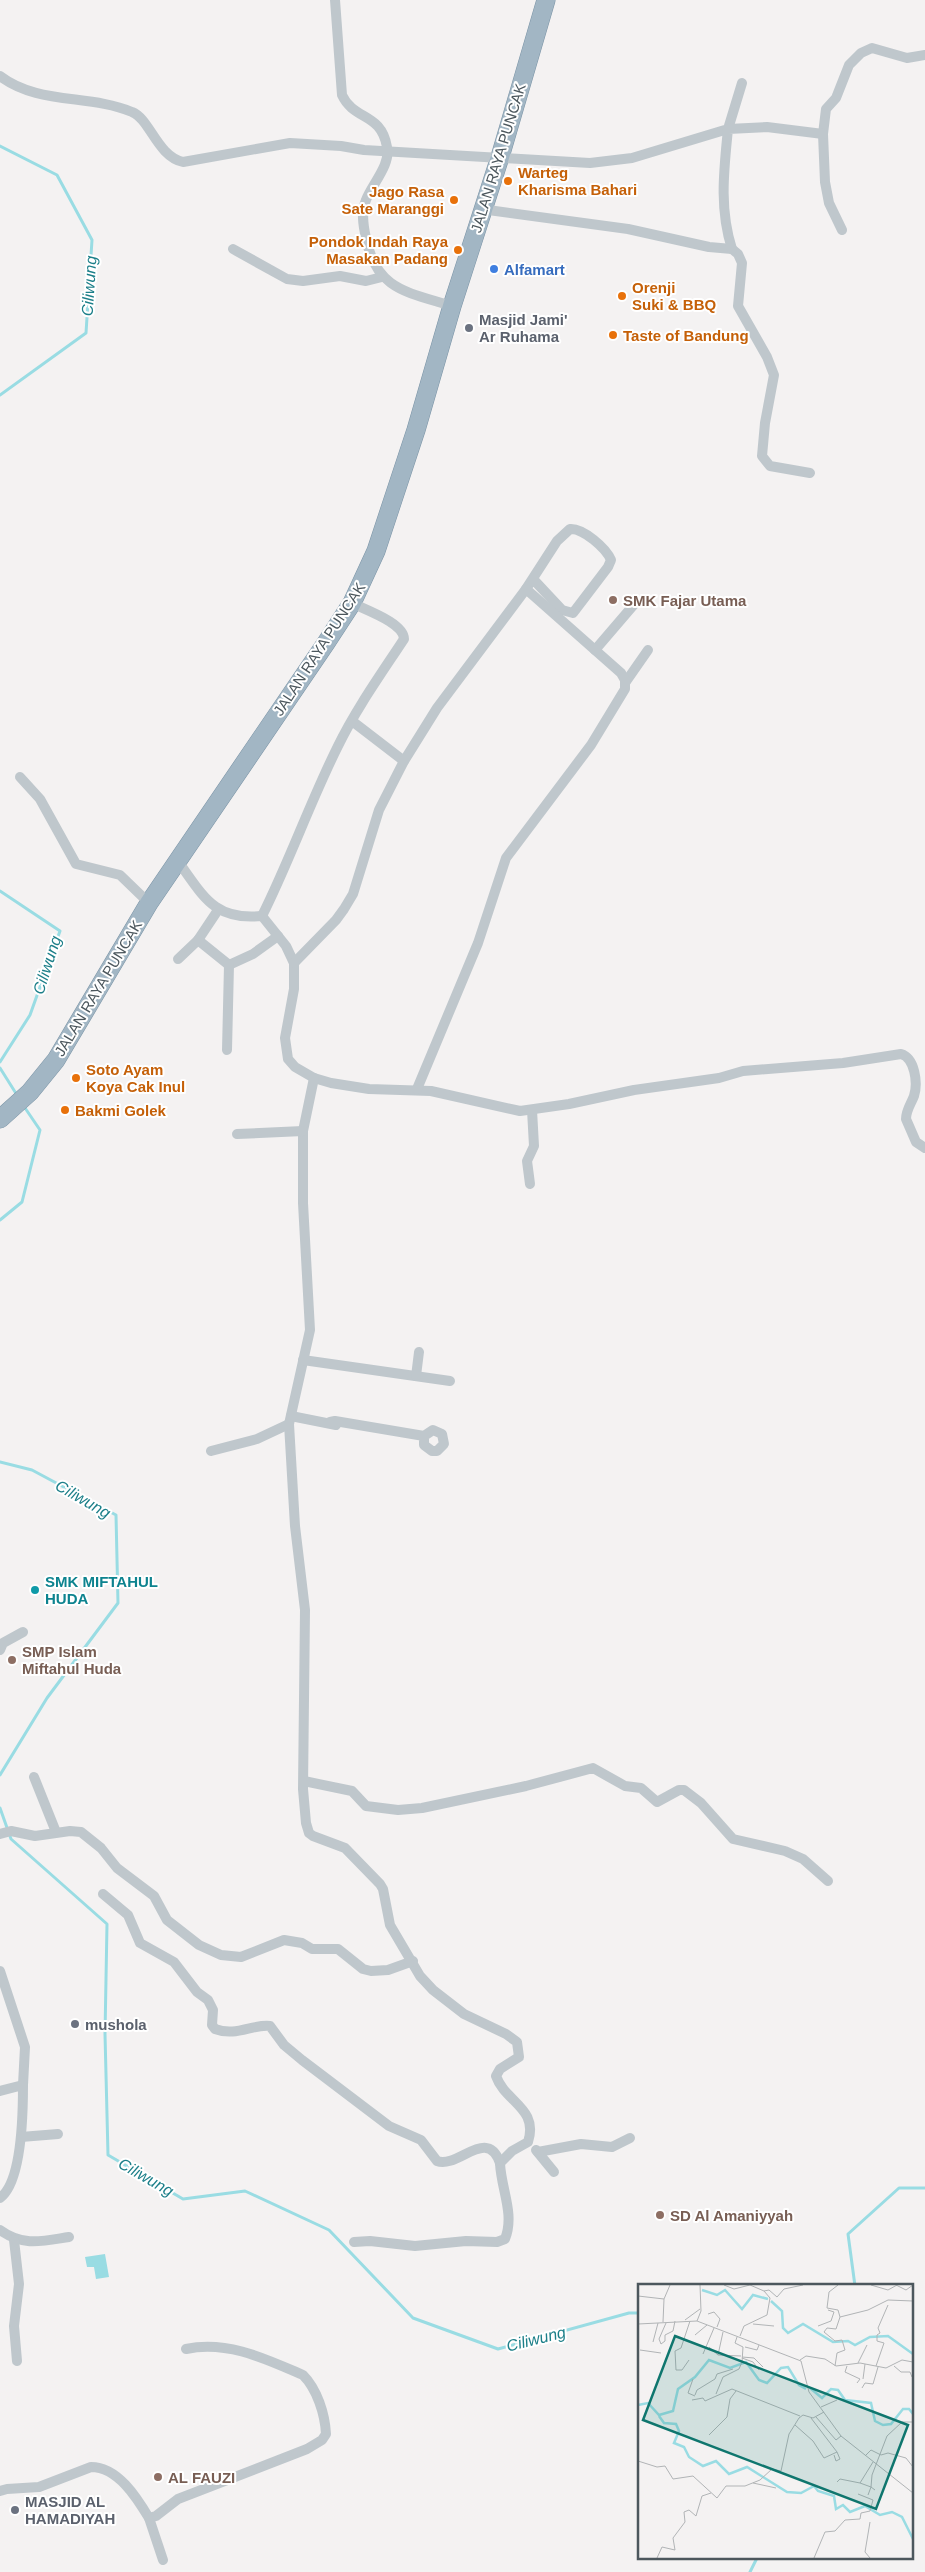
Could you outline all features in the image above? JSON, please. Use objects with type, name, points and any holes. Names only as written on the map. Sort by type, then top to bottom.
[{"type":"highway","name":"JALAN RAYA PUNCAK","points":[[0,1119],[30,1092],[62,1052],[177,860],[352,603],[372,562],[404,470],[481,209],[500,157],[546,0]]},
{"type":"street","points":[[335,0],[342,95],[346,102],[381,127],[388,150],[385,162],[366,200],[363,211],[367,243],[382,277],[402,290],[452,306]]},
{"type":"street","points":[[842,230],[826,194],[823,134],[826,109],[836,98],[849,65],[856,56],[872,48],[907,58],[925,55]]},
{"type":"street","points":[[0,76],[12,84],[32,92],[102,104],[135,112],[168,154],[183,162],[290,143],[341,146],[364,150],[590,163],[612,162],[728,129],[767,128],[823,134]]},
{"type":"street","points":[[742,83],[728,129],[723,201],[726,232],[732,249],[739,256],[742,263],[738,306],[767,357],[774,375],[765,423],[762,456],[770,466],[810,473]]},
{"type":"street","points":[[481,209],[628,229],[709,247],[732,249]]},
{"type":"street","points":[[233,249],[287,279],[303,282],[340,276],[366,281],[382,277]]},
{"type":"street","points":[[294,963],[336,920],[348,902],[376,818],[389,787],[404,760],[437,708],[526,590],[557,541],[565,531],[572,528],[579,529],[606,552],[611,560],[608,567],[573,613],[562,610],[533,579]]},
{"type":"street","points":[[526,590],[620,673],[625,683]]},
{"type":"street","points":[[595,650],[637,601]]},
{"type":"street","points":[[262,916],[292,854],[325,773],[352,721],[404,636],[402,631],[394,624],[352,603]]},
{"type":"street","points":[[417,1089],[478,943],[503,865],[515,845],[591,745],[622,696],[625,683],[648,650]]},
{"type":"street","points":[[352,721],[404,760]]},
{"type":"street","points":[[20,776],[40,799],[76,864],[120,875],[149,904]]},
{"type":"street","points":[[177,860],[201,893],[218,910],[243,916],[262,916]]},
{"type":"street","points":[[178,959],[198,940],[218,910]]},
{"type":"street","points":[[262,916],[286,946],[294,963],[294,989],[285,1038],[286,1053],[295,1067],[314,1078],[369,1089],[417,1089],[510,1110],[532,1110],[634,1090],[719,1078],[743,1071],[842,1063],[901,1054],[909,1059],[915,1074],[915,1093],[906,1119],[916,1142],[925,1148]]},
{"type":"street","points":[[229,965],[253,954],[278,936]]},
{"type":"street","points":[[198,940],[229,965]]},
{"type":"street","points":[[227,1050],[229,965]]},
{"type":"street","points":[[314,1078],[303,1131],[303,1203],[310,1330],[290,1420],[295,1526],[305,1610],[304,1782],[306,1823],[309,1832],[319,1839],[345,1848],[380,1884],[383,1889],[390,1925],[413,1961],[420,1976],[464,2014],[513,2038],[517,2042],[519,2057],[500,2070],[496,2076],[504,2090],[516,2100],[525,2112],[531,2129],[528,2142]]},
{"type":"street","points":[[530,1184],[527,1162],[534,1146],[532,1110]]},
{"type":"street","points":[[237,1134],[303,1131]]},
{"type":"street","points":[[416,1376],[419,1352]]},
{"type":"street","points":[[303,1360],[450,1381]]},
{"type":"street","points":[[211,1451],[257,1439],[290,1420],[330,1422],[335,1425],[424,1438]]},
{"type":"street","points":[[0,1650],[3,1643],[23,1632]]},
{"type":"street","points":[[304,1782],[352,1791],[366,1806],[411,1810],[458,1802],[593,1768],[625,1786],[638,1786],[657,1802],[679,1790],[684,1790],[700,1803],[733,1838],[785,1851],[803,1859],[828,1881]]},
{"type":"street","points":[[34,1777],[56,1832]]},
{"type":"street","points":[[0,1834],[11,1831],[34,1836],[56,1832],[81,1832],[117,1868],[154,1896],[167,1920],[198,1945],[221,1956],[241,1957],[284,1940],[302,1943],[312,1949],[338,1949],[363,1969],[371,1972],[388,1970],[413,1961]]},
{"type":"street","points":[[103,1894],[128,1915],[140,1943],[174,1962],[197,1992],[208,2000],[213,2010],[212,2025],[215,2029],[238,2032],[258,2026],[270,2026],[284,2045],[302,2060],[389,2126],[420,2140],[437,2161],[449,2162],[478,2148],[491,2150],[497,2155],[509,2211],[508,2229],[505,2239],[497,2242],[466,2240],[415,2246],[370,2241],[354,2242]]},
{"type":"street","points":[[0,1971],[25,2048],[20,2152],[10,2186],[0,2198]]},
{"type":"street","points":[[0,2090],[23,2085]]},
{"type":"street","points":[[21,2137],[58,2134]]},
{"type":"street","points":[[538,2152],[581,2144],[612,2147],[630,2138]]},
{"type":"street","points":[[500,2163],[512,2150],[528,2142]]},
{"type":"street","points":[[528,2142],[554,2172]]},
{"type":"street","points":[[0,2230],[14,2240],[33,2242],[70,2238]]},
{"type":"street","points":[[14,2240],[19,2284],[14,2326],[17,2361]]},
{"type":"street","points":[[149,2518],[156,2516],[178,2499],[307,2449],[322,2440],[326,2434],[320,2405],[309,2380],[303,2375],[241,2350],[203,2346],[186,2349]]},
{"type":"street","points":[[0,2491],[39,2487],[91,2468],[98,2467],[108,2471],[134,2492],[149,2518],[163,2560]]},
{"type":"water","points":[[105,2254],[109,2277],[96,2279],[94,2267],[87,2267],[85,2257]]},
{"type":"waterway","name":"Ciliwung","points":[[0,146],[57,175],[92,240],[86,333],[0,395]]},
{"type":"waterway","name":"Ciliwung","points":[[0,891],[60,931],[30,1015],[0,1062]]},
{"type":"waterway","name":"Ciliwung","points":[[0,1068],[17,1095]]},
{"type":"waterway","name":"Ciliwung","points":[[0,1220],[22,1202],[40,1130],[23,1105]]},
{"type":"waterway","name":"Ciliwung","points":[[0,1462],[32,1470],[116,1515],[118,1603],[47,1698],[0,1775]]},
{"type":"waterway","name":"Ciliwung","points":[[0,1808],[11,1839],[107,1924],[105,2034],[108,2155],[183,2199],[245,2191],[329,2230],[413,2318],[498,2349],[629,2313],[638,2313]]},
{"type":"waterway","points":[[855,2284],[848,2234],[899,2188],[925,2188]]},
{"type":"waterway","name":"Ciliwung","points":[[750,2572],[756,2560]]},
{"type":"place","name":"Warteg Kharisma Bahari","points":[[508,181]]},
{"type":"place","name":"Jago Rasa Sate Maranggi","points":[[454,200]]},
{"type":"place","name":"Pondok Indah Raya Masakan Padang","points":[[458,250]]},
{"type":"place","name":"Alfamart","points":[[494,269]]},
{"type":"place","name":"Orenji Suki & BBQ","points":[[622,296]]},
{"type":"place","name":"Masjid Jami' Ar Ruhama","points":[[469,328]]},
{"type":"place","name":"Taste of Bandung","points":[[613,335]]},
{"type":"place","name":"SMK Fajar Utama","points":[[613,600]]},
{"type":"place","name":"Soto Ayam Koya Cak Inul","points":[[76,1078]]},
{"type":"place","name":"Bakmi Golek","points":[[65,1110]]},
{"type":"place","name":"SMK MIFTAHUL HUDA","points":[[35,1590]]},
{"type":"place","name":"SMP Islam Miftahul Huda","points":[[12,1660]]},
{"type":"place","name":"mushola","points":[[75,2024]]},
{"type":"place","name":"SD Al Amaniyyah","points":[[660,2215]]},
{"type":"place","name":"AL FAUZI","points":[[158,2477]]},
{"type":"place","name":"MASJID AL HAMADIYAH","points":[[15,2510]]}]
